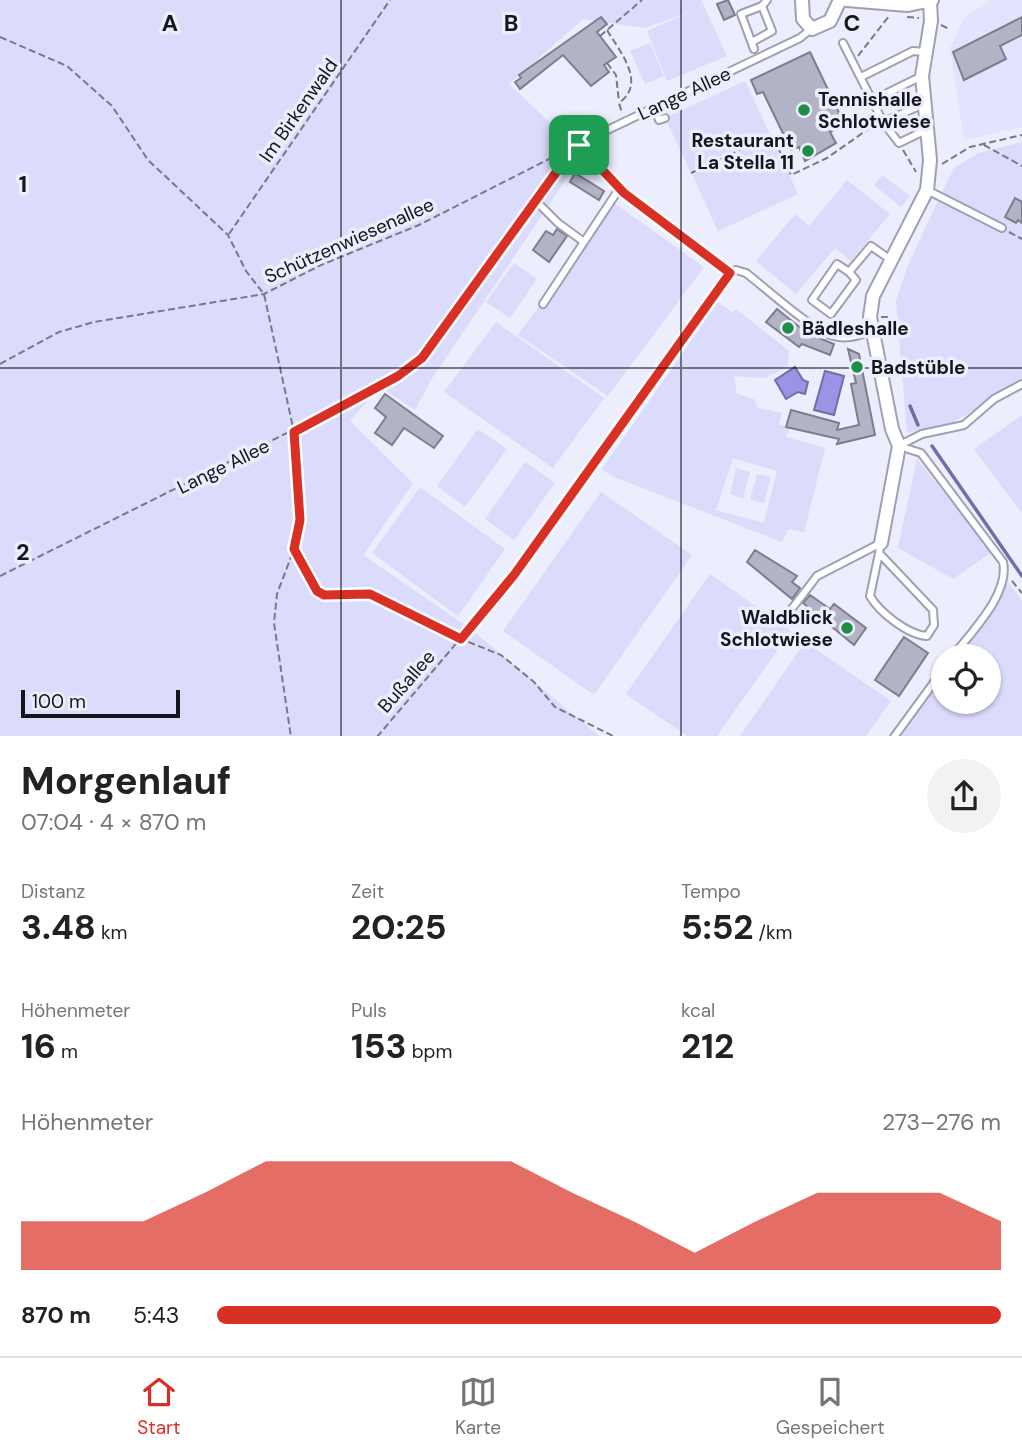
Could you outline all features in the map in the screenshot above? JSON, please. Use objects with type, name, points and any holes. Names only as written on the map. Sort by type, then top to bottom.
[{"type":"street","points":[[802,0],[803,19],[812,29],[830,20],[840,0]]},
{"type":"street","points":[[847,0],[908,5],[931,0],[931,21],[922,76],[930,173],[927,190],[873,296],[871,332],[891,429],[899,446],[880,548]]},
{"type":"lane","points":[[764,3],[772,31],[753,46],[741,14],[764,3]]},
{"type":"lane","name":"Lange Allee","points":[[332,410],[398,376],[422,358],[579,145],[654,106],[757,59],[812,29]]},
{"type":"lane","points":[[843,43],[883,121],[898,144],[926,130]]},
{"type":"lane","points":[[861,77],[914,51],[924,52]]},
{"type":"lane","points":[[873,100],[922,76]]},
{"type":"lane","points":[[883,121],[924,104]]},
{"type":"lane","points":[[654,106],[659,120],[665,118]]},
{"type":"lane","points":[[579,145],[620,189],[730,273],[736,270],[746,273],[816,327],[834,336],[848,338],[871,332]]},
{"type":"lane","points":[[543,304],[620,189]]},
{"type":"lane","points":[[927,190],[1002,228]]},
{"type":"lane","points":[[537,201],[558,223],[584,242]]},
{"type":"lane","points":[[849,272],[871,246],[891,260]]},
{"type":"lane","points":[[837,264],[849,272],[856,280],[831,314],[812,300],[837,264]]},
{"type":"lane","points":[[899,446],[922,434],[964,425],[994,399],[1022,384]]},
{"type":"lane","points":[[899,446],[921,453],[1003,562],[1004,574],[997,593],[961,644]]},
{"type":"lane","points":[[880,548],[933,610],[934,625],[926,636],[915,634],[876,606],[870,596],[880,548]]},
{"type":"lane","points":[[792,621],[787,615],[817,576],[880,548]]},
{"type":"lane","points":[[895,736],[931,686]]},
{"type":"path","name":"Im Birkenwald","points":[[228,235],[390,0]]},
{"type":"path","points":[[600,36],[642,0]]},
{"type":"path","points":[[852,63],[890,16]]},
{"type":"path","points":[[607,30],[629,67],[632,86],[627,97],[619,103]]},
{"type":"path","points":[[0,37],[66,66],[112,106],[148,160],[228,235],[246,271],[264,294],[294,432],[300,520],[294,549],[277,594],[275,623],[290,736]]},
{"type":"path","points":[[607,63],[616,75],[619,103],[625,121]]},
{"type":"path","points":[[691,173],[772,135],[790,175],[827,158],[883,121]]},
{"type":"path","points":[[953,155],[1022,135]]},
{"type":"path","points":[[898,144],[918,175],[930,173]]},
{"type":"path","points":[[983,145],[1022,166]]},
{"type":"path","name":"Schützenwiesenallee","points":[[0,364],[41,341],[94,322],[264,294],[321,265],[419,225],[561,153]]},
{"type":"path","points":[[1002,228],[1022,239]]},
{"type":"path","name":"Bußallee","points":[[378,736],[514,575],[730,273]]},
{"type":"path","name":"Lange Allee","points":[[0,576],[294,432],[332,410]]},
{"type":"path","points":[[294,549],[317,591],[324,595],[370,594],[461,639],[501,655],[534,682],[555,707],[613,736]]},
{"type":"path","points":[[1004,574],[1022,593]]},
{"type":"shaded area","points":[[0,0],[701,0],[727,56],[667,81],[647,31],[697,9],[645,28],[583,19],[509,84],[583,154],[431,380],[415,410],[380,387],[350,421],[413,483],[363,555],[472,630],[599,736],[0,736]]},
{"type":"shaded area","points":[[991,0],[1022,0],[1022,127],[964,140],[950,48],[964,18]]},
{"type":"shaded area","points":[[650,43],[664,76],[645,84],[630,51]]},
{"type":"shaded area","points":[[745,81],[770,134],[690,171],[665,118]]},
{"type":"shaded area","points":[[772,137],[798,194],[718,231],[692,174]]},
{"type":"shaded area","points":[[1022,142],[1022,383],[948,425],[907,433],[896,301],[908,265],[953,169],[978,153]]},
{"type":"shaded area","points":[[882,175],[910,196],[901,207],[874,185]]},
{"type":"shaded area","points":[[847,180],[890,214],[851,261],[835,248],[796,294],[756,261],[795,214],[809,226]]},
{"type":"shaded area","points":[[614,203],[704,267],[608,396],[518,335]]},
{"type":"shaded area","points":[[514,263],[537,279],[510,318],[486,302]]},
{"type":"shaded area","points":[[718,302],[733,313],[736,309],[789,351],[788,367],[765,378],[734,376],[737,394],[754,399],[758,408],[782,413],[779,424],[790,428],[786,437],[825,448],[804,532],[789,529],[782,542],[614,477],[602,469]],"holes":[[[733,458],[777,471],[764,523],[716,510]]]},
{"type":"shaded area","points":[[496,322],[604,398],[553,468],[444,392]]},
{"type":"shaded area","points":[[795,367],[803,380],[808,382],[805,394],[798,392],[786,399],[775,380]]},
{"type":"shaded area","points":[[825,371],[844,376],[834,415],[814,410]]},
{"type":"shaded area","points":[[1022,415],[1022,513],[974,449]]},
{"type":"shaded area","points":[[478,429],[507,449],[465,507],[437,486]]},
{"type":"shaded area","points":[[917,459],[992,552],[953,579],[898,548]]},
{"type":"shaded area","points":[[525,462],[555,483],[514,540],[485,519]]},
{"type":"shaded area","points":[[736,468],[750,472],[743,498],[730,494]]},
{"type":"shaded area","points":[[757,474],[771,477],[764,503],[750,500]]},
{"type":"shaded area","points":[[420,487],[505,549],[458,616],[372,553]]},
{"type":"shaded area","points":[[601,492],[692,555],[594,695],[503,631]]},
{"type":"shaded area","points":[[710,574],[791,631],[717,736],[687,736],[626,694]]},
{"type":"shaded area","points":[[1008,582],[1022,601],[1022,736],[900,736],[931,691],[931,714],[1001,714],[1001,644],[964,644]]},
{"type":"shaded area","points":[[805,642],[891,701],[866,736],[740,736]]},
{"type":"building","points":[[728,0],[735,15],[724,20],[717,4]]},
{"type":"building","points":[[601,17],[607,24],[597,32],[616,57],[604,65],[609,72],[591,86],[563,55],[520,89],[515,82],[521,78],[519,75]]},
{"type":"building","points":[[1022,17],[1022,35],[1000,46],[1006,59],[964,80],[953,52]]},
{"type":"building","name":"Tennishalle Schlotwiese","points":[[810,52],[845,125],[830,132],[836,143],[805,161],[799,147],[791,150],[763,92],[757,94],[751,80]]},
{"type":"building","points":[[575,173],[604,191],[599,200],[570,182]]},
{"type":"building","points":[[1015,198],[1022,202],[1022,223],[1005,217]]},
{"type":"building","points":[[557,229],[567,236],[549,262],[533,250],[546,231],[553,235]]},
{"type":"building","name":"Bädleshalle","points":[[777,309],[807,333],[834,344],[830,355],[802,344],[799,347],[766,322]]},
{"type":"building","points":[[848,349],[859,354],[875,435],[837,444],[839,439],[786,427],[791,410],[839,423],[837,430],[859,425],[851,384],[856,383]]},
{"type":"building","points":[[385,394],[443,436],[434,448],[404,428],[392,445],[375,433],[386,417],[375,408]]},
{"type":"building","points":[[755,550],[797,576],[792,582],[800,588],[792,599],[747,562]]},
{"type":"building","points":[[810,595],[830,609],[834,604],[866,628],[854,645],[803,603]]},
{"type":"building","points":[[904,637],[928,653],[899,696],[875,680]]},
{"type":"waterway","points":[[910,406],[918,425]]},
{"type":"waterway","points":[[932,446],[1022,576]]},
{"type":"place","name":"Tennishalle Schlotwiese","points":[[804,110]]},
{"type":"place","name":"Restaurant La Stella 11","points":[[808,151]]},
{"type":"place","name":"Bädleshalle","points":[[788,328]]},
{"type":"place","name":"Badstüble","points":[[857,367]]},
{"type":"place","name":"Waldblick Schlotwiese","points":[[847,628]]},
{"type":"route","points":[[579,145],[624,193],[730,273],[514,575],[461,639],[370,594],[361,592],[331,597],[317,591],[302,559],[294,549],[300,520],[294,432],[398,376],[422,358],[565,160],[579,145]]}]
